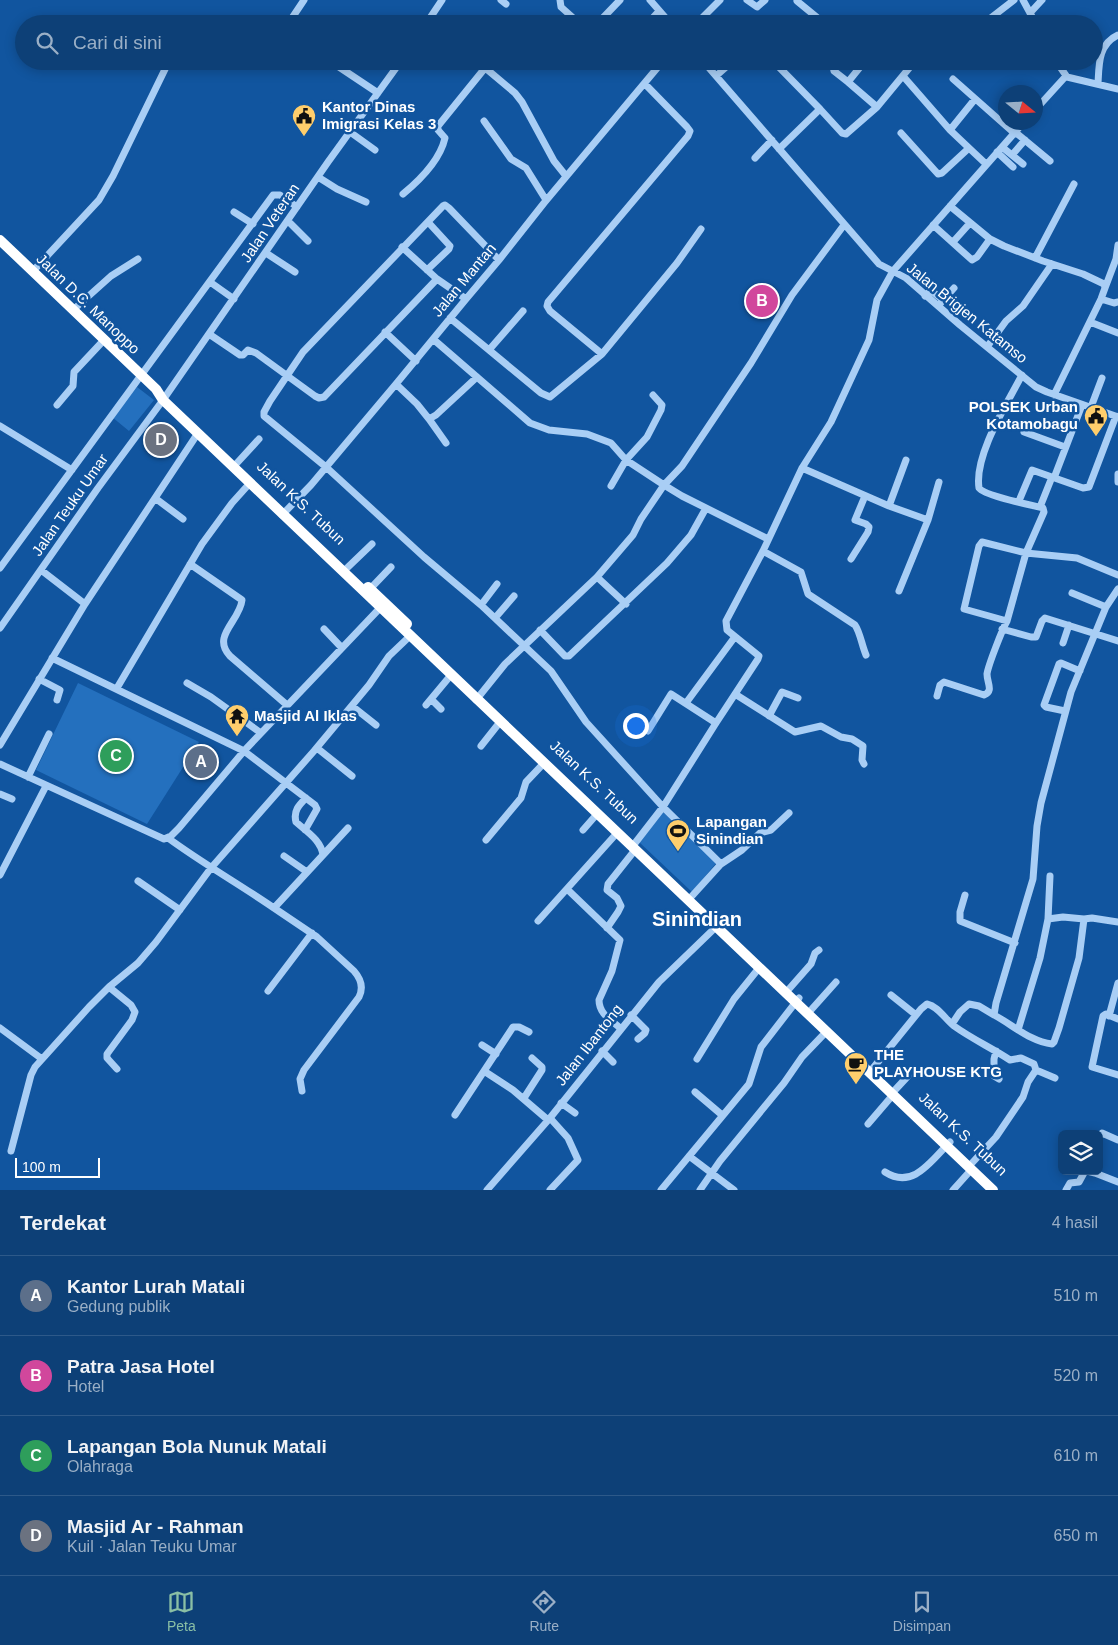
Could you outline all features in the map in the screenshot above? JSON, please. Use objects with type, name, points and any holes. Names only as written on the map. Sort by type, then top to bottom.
[{"type":"highway","name":"Jalan D.C. Manoppo","points":[[0,240],[165,398]]},
{"type":"highway","name":"Jalan K.S. Tubun","points":[[165,398],[250,483],[370,588],[478,698],[788,991],[826,1032],[871,1071]]},
{"type":"highway","name":"Jalan K.S. Tubun","points":[[165,398],[237,463],[380,608],[478,698],[500,722],[617,833],[692,896],[759,968],[811,1010],[894,1093],[972,1166],[1001,1190]]},
{"type":"highway","name":"Jalan K.S. Tubun","points":[[972,1166],[993,1190]]},
{"type":"street","points":[[294,15],[304,0]]},
{"type":"street","points":[[433,15],[442,0]]},
{"type":"street","points":[[560,0],[561,7],[570,15]]},
{"type":"street","points":[[606,15],[620,0]]},
{"type":"street","points":[[650,0],[663,15]]},
{"type":"street","points":[[705,15],[720,0]]},
{"type":"street","points":[[747,0],[757,7],[765,0]]},
{"type":"street","points":[[995,15],[1014,0]]},
{"type":"street","points":[[1023,0],[1032,15]]},
{"type":"street","points":[[1030,12],[1034,3],[1042,0]]},
{"type":"street","points":[[797,1],[814,15]]},
{"type":"street","points":[[655,15],[659,11]]},
{"type":"street","points":[[1103,47],[1118,35]]},
{"type":"street","points":[[32,271],[99,200],[113,176],[165,70]]},
{"type":"street","points":[[343,70],[378,94]]},
{"type":"street","name":"Jalan Veteran","points":[[165,398],[318,176],[395,70]]},
{"type":"street","points":[[403,194],[421,178],[443,145],[445,138],[438,130],[438,126],[483,70]]},
{"type":"street","points":[[487,70],[515,93],[522,102],[554,160],[566,176]]},
{"type":"street","name":"Jalan Mantan","points":[[284,512],[326,468],[499,260],[546,200],[656,70]]},
{"type":"street","name":"Jalan Brigjen Katamso","points":[[711,70],[869,254],[882,266],[906,278],[925,296],[929,292],[933,292],[940,303],[996,354],[1036,387],[1117,416]]},
{"type":"street","points":[[716,76],[723,70]]},
{"type":"street","points":[[782,70],[844,134],[877,107],[908,70]]},
{"type":"street","points":[[834,70],[877,107]]},
{"type":"street","points":[[848,82],[858,70]]},
{"type":"street","points":[[1062,70],[1066,76],[1118,89]]},
{"type":"street","points":[[1098,84],[1099,70]]},
{"type":"street","points":[[903,76],[950,130],[986,164]]},
{"type":"street","points":[[1043,101],[1066,76]]},
{"type":"street","points":[[953,79],[1050,161]]},
{"type":"street","points":[[602,354],[550,311],[547,306],[550,300],[688,136],[690,131],[687,127],[645,84]]},
{"type":"street","points":[[950,130],[975,99]]},
{"type":"street","points":[[779,149],[820,109]]},
{"type":"street","points":[[484,120],[511,159],[526,168],[546,200]]},
{"type":"street","points":[[350,132],[375,150]]},
{"type":"street","points":[[607,928],[621,906],[617,898],[607,890],[608,884],[663,807],[753,669],[758,656],[726,630],[726,621],[763,551],[802,468],[831,422],[859,364],[871,335],[875,305],[893,271],[1015,132]]},
{"type":"street","points":[[902,133],[938,174],[942,173],[969,148]]},
{"type":"street","points":[[755,158],[772,140]]},
{"type":"street","points":[[1012,155],[1025,140]]},
{"type":"street","points":[[999,150],[1012,155],[1023,164]]},
{"type":"street","points":[[999,150],[1013,167]]},
{"type":"street","points":[[318,176],[337,189],[366,202]]},
{"type":"street","points":[[1035,258],[1074,184]]},
{"type":"street","points":[[0,568],[275,194],[280,195],[297,208]]},
{"type":"street","points":[[499,260],[445,205],[402,247],[309,345],[287,374],[264,412],[264,416],[326,468],[524,644],[551,671],[586,722],[663,807],[721,864]]},
{"type":"street","points":[[950,206],[990,239],[1035,258],[1094,278],[1103,282],[1105,288]]},
{"type":"street","points":[[234,212],[252,224]]},
{"type":"street","points":[[288,221],[308,241]]},
{"type":"street","points":[[427,270],[450,249],[450,246],[428,222]]},
{"type":"street","points":[[953,242],[970,223]]},
{"type":"street","points":[[478,698],[524,644],[597,577],[633,535],[641,519],[664,485],[682,466],[704,434],[751,363],[792,295],[844,225]]},
{"type":"street","points":[[933,226],[973,260],[978,257],[990,239]]},
{"type":"street","points":[[450,318],[541,393],[550,397],[602,354],[677,263],[701,230]]},
{"type":"street","points":[[1054,394],[1101,299],[1116,260],[1118,245]]},
{"type":"street","points":[[402,247],[437,279],[466,299]]},
{"type":"street","points":[[266,253],[295,272]]},
{"type":"street","points":[[79,316],[111,276],[138,258]]},
{"type":"street","points":[[987,346],[1006,321],[1023,306],[1052,264]]},
{"type":"street","points":[[209,334],[240,355],[243,355],[248,350],[252,351],[320,398],[324,397],[437,279]]},
{"type":"street","points":[[210,282],[234,299]]},
{"type":"street","points":[[940,303],[954,288]]},
{"type":"street","points":[[1101,299],[1114,303],[1118,302]]},
{"type":"street","points":[[489,350],[523,311]]},
{"type":"street","points":[[1090,322],[1118,333]]},
{"type":"street","points":[[385,332],[416,360]]},
{"type":"street","points":[[433,339],[534,426],[549,430],[582,433],[611,443],[626,460],[664,485],[768,539]]},
{"type":"street","points":[[57,405],[73,386],[74,372],[104,340]]},
{"type":"street","points":[[937,696],[940,685],[944,682],[984,695],[987,694],[990,686],[987,674],[1002,629],[1007,621],[1026,553],[1042,520],[1044,509],[994,496],[982,492],[979,488],[978,472],[988,441],[1022,375]]},
{"type":"street","points":[[429,419],[477,377]]},
{"type":"street","points":[[1091,408],[1102,378]]},
{"type":"street","points":[[396,384],[417,404],[446,442]]},
{"type":"street","points":[[611,486],[626,460],[647,437],[661,410],[661,402],[653,395]]},
{"type":"street","name":"Jalan Teuku Umar","points":[[0,628],[165,398]]},
{"type":"street","points":[[1040,507],[1082,405]]},
{"type":"street","points":[[1019,501],[1031,471],[1083,488],[1089,487],[1117,416]]},
{"type":"street","points":[[0,426],[72,470]]},
{"type":"street","points":[[1024,432],[1065,447]]},
{"type":"street","points":[[0,745],[85,604],[198,433]]},
{"type":"street","points":[[237,463],[259,439]]},
{"type":"street","points":[[889,506],[906,460]]},
{"type":"street","points":[[802,468],[889,506],[928,520]]},
{"type":"street","points":[[1118,474],[1118,482]]},
{"type":"street","points":[[899,591],[928,520],[939,482]]},
{"type":"street","points":[[117,688],[190,564],[216,524],[250,483]]},
{"type":"street","points":[[851,559],[868,532],[869,527],[866,524],[856,520],[866,496]]},
{"type":"street","points":[[155,498],[183,519]]},
{"type":"street","points":[[540,630],[568,657],[626,604],[685,542],[706,508]]},
{"type":"street","points":[[1007,621],[964,609],[979,546],[982,542],[1026,553],[1076,558],[1118,575]]},
{"type":"street","points":[[347,568],[372,544]]},
{"type":"street","points":[[763,551],[801,572],[808,594],[857,627],[866,655]]},
{"type":"street","points":[[190,564],[242,600],[241,606],[223,641],[223,648],[287,705]]},
{"type":"street","points":[[370,588],[391,567]]},
{"type":"street","points":[[41,570],[85,604]]},
{"type":"street","points":[[597,577],[626,604]]},
{"type":"street","points":[[481,605],[497,584]]},
{"type":"street","points":[[994,1015],[1033,879],[1041,802],[1071,692],[1106,607],[1118,589]]},
{"type":"street","points":[[1072,593],[1106,607]]},
{"type":"street","points":[[495,618],[514,596]]},
{"type":"street","points":[[168,838],[179,828],[244,751],[380,608]]},
{"type":"street","points":[[1002,629],[1034,638],[1038,635],[1042,621],[1045,618],[1118,641]]},
{"type":"street","points":[[1063,643],[1069,625]]},
{"type":"street","points":[[324,628],[342,648]]},
{"type":"street","points":[[12,1150],[30,1075],[35,1067],[108,987],[138,962],[211,868],[317,748],[352,706],[389,656],[410,636]]},
{"type":"street","points":[[686,703],[734,638]]},
{"type":"street","points":[[52,658],[244,751],[318,809],[305,830]]},
{"type":"street","points":[[1066,711],[1044,705],[1059,664],[1061,663],[1080,671]]},
{"type":"street","points":[[441,708],[429,702],[451,675]]},
{"type":"street","points":[[39,679],[60,690],[56,700]]},
{"type":"street","points":[[187,683],[211,697],[261,733]]},
{"type":"street","points":[[769,716],[782,692],[798,698]]},
{"type":"street","points":[[648,731],[671,694],[716,723]]},
{"type":"street","points":[[735,694],[796,732],[821,726],[840,738],[852,739],[863,746],[862,760],[864,764]]},
{"type":"street","points":[[352,706],[376,725]]},
{"type":"street","points":[[481,746],[500,722]]},
{"type":"street","points":[[28,778],[49,734]]},
{"type":"street","points":[[317,748],[352,776]]},
{"type":"street","points":[[486,840],[521,798],[526,782],[544,763]]},
{"type":"street","points":[[0,764],[138,828],[164,839],[168,838],[312,933],[354,971],[361,981],[362,990],[359,997],[304,1070],[300,1079],[302,1091]]},
{"type":"street","points":[[0,875],[46,786]]},
{"type":"street","points":[[0,794],[12,800]]},
{"type":"street","points":[[306,798],[297,807],[295,813],[296,822],[318,841],[322,847],[323,855]]},
{"type":"street","points":[[692,896],[721,864],[742,850],[760,833],[771,830],[789,813]]},
{"type":"street","points":[[584,830],[597,814]]},
{"type":"street","points":[[274,908],[348,828]]},
{"type":"street","points":[[538,921],[617,833]]},
{"type":"street","points":[[284,856],[307,872]]},
{"type":"street","points":[[1018,1030],[1040,958],[1048,919],[1050,876]]},
{"type":"street","points":[[138,881],[180,910]]},
{"type":"street","points":[[566,889],[618,937],[620,944],[612,971],[599,1000],[599,1005],[604,1014],[620,1028]]},
{"type":"street","points":[[965,895],[960,912],[960,921],[1015,943]]},
{"type":"street","points":[[1048,919],[1063,917],[1092,918],[1118,922]]},
{"type":"street","points":[[952,1024],[960,1012],[969,1004],[979,1006],[1018,1030],[1044,1042],[1050,1044],[1054,1042],[1079,958],[1084,919]]},
{"type":"street","name":"Jalan Ibantong","points":[[487,1190],[549,1119],[620,1028],[659,982],[718,925]]},
{"type":"street","points":[[268,991],[312,933]]},
{"type":"street","points":[[661,1190],[749,1084],[762,1047],[788,991],[811,964],[815,952],[820,950]]},
{"type":"street","points":[[697,1059],[734,999],[759,968]]},
{"type":"street","points":[[811,1010],[836,982]]},
{"type":"street","points":[[1109,1016],[1118,983]]},
{"type":"street","points":[[108,987],[131,1005],[135,1012],[132,1020],[107,1054],[107,1058],[117,1069]]},
{"type":"street","points":[[891,995],[916,1015]]},
{"type":"street","points":[[871,1071],[916,1015],[924,1006],[930,1004],[976,1042],[1010,1060],[1017,1058],[1027,1060],[1036,1066],[1036,1070],[1054,1078]]},
{"type":"street","points":[[1118,1019],[1105,1014],[1102,1016],[1092,1067],[1118,1075]]},
{"type":"street","points":[[631,1015],[646,1030],[638,1039]]},
{"type":"street","points":[[455,1115],[513,1027],[519,1027],[530,1032]]},
{"type":"street","points":[[0,1028],[42,1058]]},
{"type":"street","points":[[700,1190],[730,1149],[784,1083],[802,1057],[826,1032]]},
{"type":"street","points":[[482,1045],[496,1054]]},
{"type":"street","points":[[602,1051],[614,1062]]},
{"type":"street","points":[[996,1051],[994,1076],[999,1080]]},
{"type":"street","points":[[524,1098],[542,1070],[542,1067],[532,1058]]},
{"type":"street","points":[[953,1190],[996,1137],[1023,1097],[1028,1082],[1036,1070]]},
{"type":"street","points":[[484,1071],[524,1098],[568,1138],[578,1160],[550,1190]]},
{"type":"street","points":[[868,1124],[908,1076]]},
{"type":"street","points":[[695,1092],[722,1115]]},
{"type":"street","points":[[561,1103],[575,1113]]},
{"type":"street","points":[[1103,1133],[1118,1140]]},
{"type":"street","points":[[885,1172],[897,1181],[911,1180],[922,1172],[948,1144]]},
{"type":"street","points":[[689,1156],[734,1190]]},
{"type":"street","points":[[1066,1190],[1070,1184],[1079,1182],[1083,1175]]},
{"type":"street","points":[[1101,1175],[1117,1180]]},
{"type":"shaded area","points":[[137,387],[154,400],[129,431],[112,417]]},
{"type":"shaded area","points":[[78,683],[199,742],[147,824],[36,770]]},
{"type":"shaded area","name":"Lapangan Sinindian","points":[[663,812],[717,862],[692,892],[639,842]]},
{"type":"place","name":"Kantor Dinas Imigrasi Kelas 3","points":[[304,137]]},
{"type":"place","name":"Patra Jasa Hotel","points":[[762,301]]},
{"type":"place","name":"POLSEK Urban Kotamobagu","points":[[1096,437]]},
{"type":"place","name":"Masjid Ar - Rahman","points":[[161,440]]},
{"type":"place","name":"Masjid Al Iklas","points":[[237,737]]},
{"type":"place","name":"Lapangan Bola Nunuk Matali","points":[[116,756]]},
{"type":"place","name":"Kantor Lurah Matali","points":[[201,762]]},
{"type":"place","name":"Lapangan Sinindian","points":[[678,852]]},
{"type":"place","name":"THE PLAYHOUSE KTG","points":[[856,1085]]},
{"type":"district","name":"Sinindian","points":[[697,919]]}]
